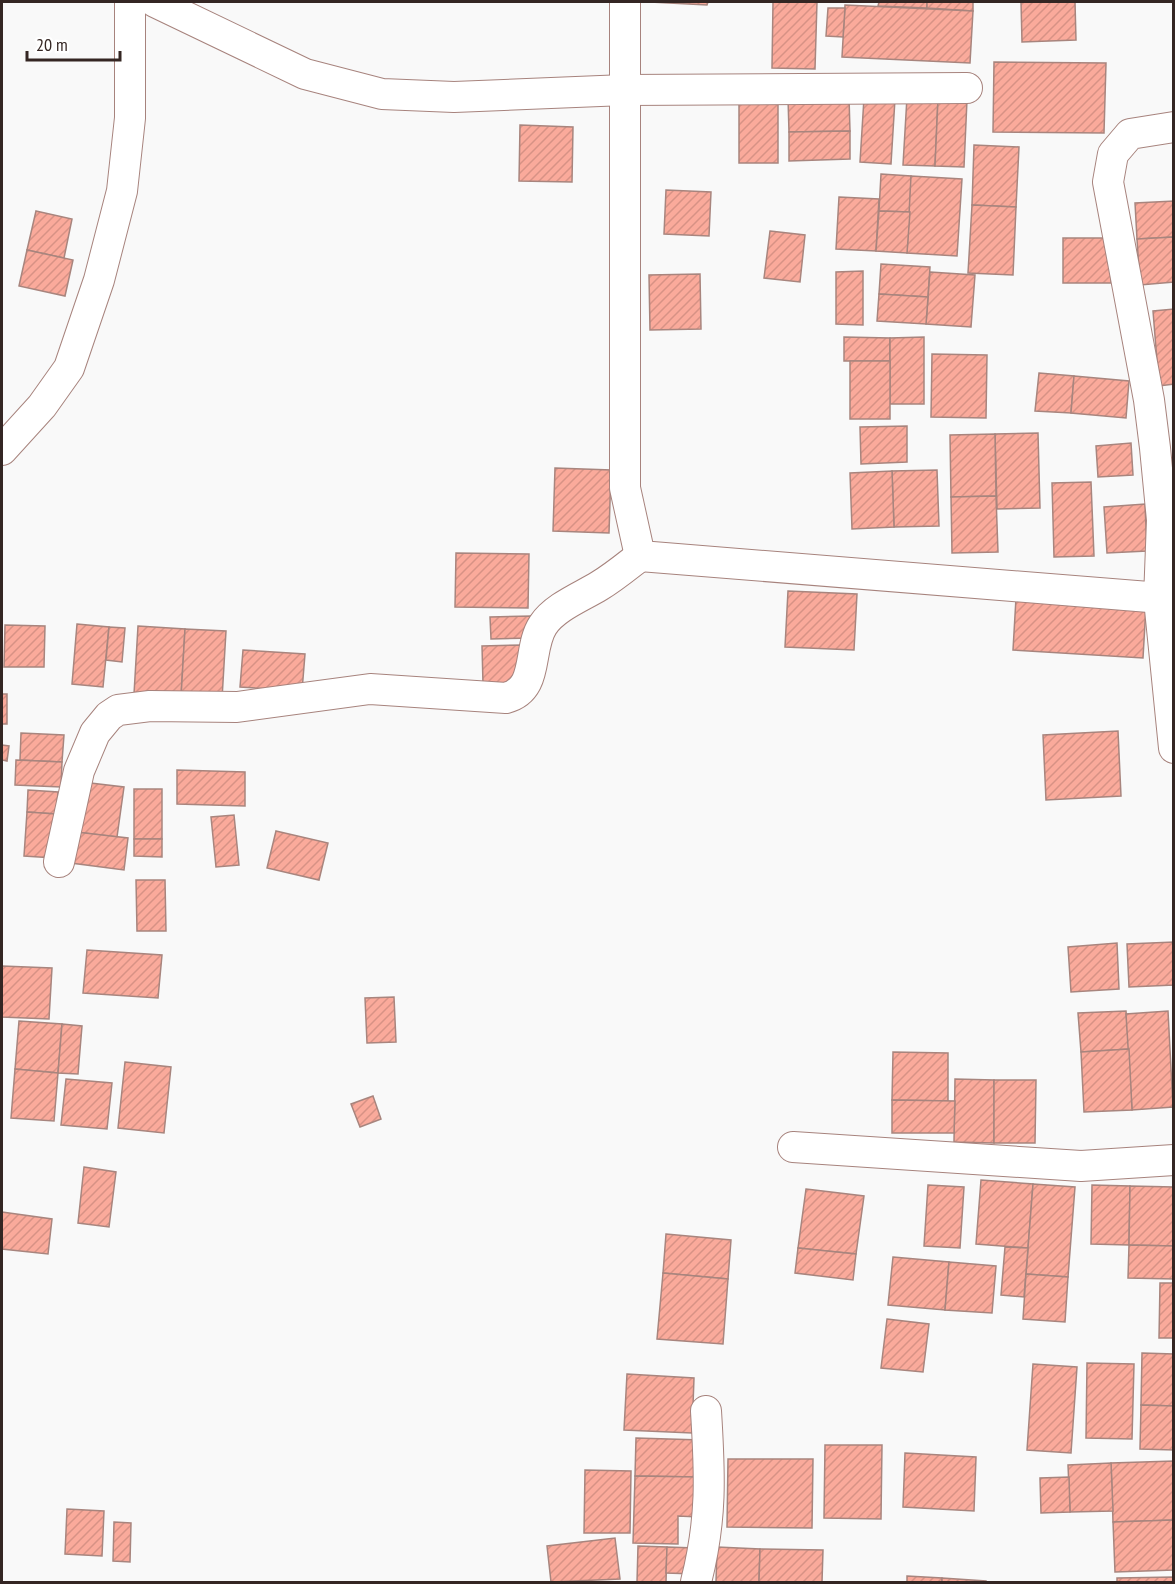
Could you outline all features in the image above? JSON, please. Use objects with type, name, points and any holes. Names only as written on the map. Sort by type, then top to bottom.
[{"type":"street","points":[[2,450],[42,406],[69,368],[99,280],[123,180],[130,118],[130,2]]},
{"type":"street","points":[[155,2],[305,74],[382,94],[454,97],[625,90],[967,88]]},
{"type":"street","points":[[626,2],[625,488],[640,556]]},
{"type":"street","points":[[1173,127],[1130,134],[1113,154],[1108,182],[1161,399],[1162,520],[1173,748]]},
{"type":"street","points":[[59,862],[79,771],[95,733],[118,710],[150,706],[237,707],[370,689],[506,698],[517,695],[528,682],[537,638],[552,615],[602,585],[640,556],[1166,599]]},
{"type":"street","points":[[793,1147],[1081,1166],[1173,1160]]},
{"type":"street","points":[[696,1582],[707,1540],[711,1483],[706,1411]]},
{"type":"building","points":[[650,2],[708,2],[707,5]]},
{"type":"building","points":[[773,2],[817,2],[815,69],[772,68]]},
{"type":"building","points":[[879,2],[927,2],[927,8],[878,6]]},
{"type":"building","points":[[927,2],[973,2],[973,11],[927,8]]},
{"type":"building","points":[[1021,2],[1075,2],[1076,40],[1022,42]]},
{"type":"building","points":[[845,5],[973,11],[970,63],[842,57]]},
{"type":"building","points":[[828,8],[845,8],[843,37],[826,36]]},
{"type":"building","points":[[994,62],[1106,63],[1104,133],[993,132]]},
{"type":"building","points":[[849,97],[850,131],[789,132],[788,98]]},
{"type":"building","points":[[907,97],[938,99],[935,166],[903,165]]},
{"type":"building","points":[[864,98],[895,99],[891,164],[860,162]]},
{"type":"building","points":[[938,99],[967,100],[964,167],[935,166]]},
{"type":"building","points":[[739,101],[778,101],[778,163],[739,163]]},
{"type":"building","points":[[520,125],[573,127],[572,182],[519,181]]},
{"type":"building","points":[[850,131],[850,159],[789,161],[789,132]]},
{"type":"building","points":[[974,145],[1019,147],[1016,207],[972,205]]},
{"type":"building","points":[[881,174],[911,176],[910,212],[879,211]]},
{"type":"building","points":[[911,176],[962,179],[957,256],[907,253]]},
{"type":"building","points":[[666,190],[711,192],[709,236],[664,234]]},
{"type":"building","points":[[839,197],[879,199],[876,251],[836,249]]},
{"type":"building","points":[[1174,201],[1174,237],[1137,239],[1135,203]]},
{"type":"building","points":[[972,205],[1016,207],[1013,275],[968,273]]},
{"type":"building","points":[[36,211],[72,219],[64,258],[27,250]]},
{"type":"building","points":[[879,211],[910,212],[907,253],[876,251]]},
{"type":"building","points":[[770,231],[805,235],[800,282],[764,278]]},
{"type":"building","points":[[1174,237],[1174,282],[1140,285],[1137,239]]},
{"type":"building","points":[[1063,238],[1111,238],[1111,283],[1063,283]]},
{"type":"building","points":[[27,250],[73,260],[65,296],[19,286]]},
{"type":"building","points":[[881,264],[930,267],[928,297],[879,294]]},
{"type":"building","points":[[863,271],[863,325],[836,324],[836,272]]},
{"type":"building","points":[[930,272],[975,275],[971,327],[926,324]]},
{"type":"building","points":[[700,274],[701,329],[650,330],[649,275]]},
{"type":"building","points":[[879,294],[928,297],[926,324],[877,321]]},
{"type":"building","points":[[1174,309],[1174,384],[1159,386],[1153,311]]},
{"type":"building","points":[[844,337],[890,338],[890,361],[844,361]]},
{"type":"building","points":[[924,337],[924,404],[890,404],[890,338]]},
{"type":"building","points":[[932,354],[987,355],[986,418],[931,417]]},
{"type":"building","points":[[850,361],[890,361],[890,419],[850,419]]},
{"type":"building","points":[[1039,373],[1074,376],[1071,413],[1035,411]]},
{"type":"building","points":[[1074,376],[1129,381],[1126,418],[1071,413]]},
{"type":"building","points":[[907,426],[907,462],[861,464],[860,427]]},
{"type":"building","points":[[1038,433],[1040,508],[997,509],[995,434]]},
{"type":"building","points":[[995,434],[996,496],[951,497],[950,435]]},
{"type":"building","points":[[1131,443],[1133,475],[1098,477],[1096,446]]},
{"type":"building","points":[[555,468],[611,470],[609,533],[553,531]]},
{"type":"building","points":[[937,470],[939,526],[894,527],[892,471]]},
{"type":"building","points":[[892,471],[894,527],[852,529],[850,473]]},
{"type":"building","points":[[1091,482],[1094,556],[1054,557],[1052,483]]},
{"type":"building","points":[[996,496],[998,552],[952,553],[951,497]]},
{"type":"building","points":[[1145,504],[1147,551],[1107,553],[1104,507]]},
{"type":"building","points":[[456,553],[529,554],[528,608],[455,607]]},
{"type":"building","points":[[788,591],[857,594],[854,650],[785,647]]},
{"type":"building","points":[[1016,598],[1146,606],[1143,658],[1013,650]]},
{"type":"building","points":[[531,616],[532,638],[491,639],[490,617]]},
{"type":"building","points":[[77,624],[109,627],[103,687],[72,684]]},
{"type":"building","points":[[5,625],[45,626],[44,667],[4,667]]},
{"type":"building","points":[[138,626],[185,629],[181,697],[134,694]]},
{"type":"building","points":[[109,627],[125,628],[122,662],[106,660]]},
{"type":"building","points":[[185,629],[226,631],[222,699],[181,697]]},
{"type":"building","points":[[522,645],[522,683],[483,684],[482,646]]},
{"type":"building","points":[[243,650],[305,654],[302,691],[240,687]]},
{"type":"building","points":[[2,694],[7,694],[7,724],[2,724]]},
{"type":"building","points":[[1118,731],[1121,796],[1046,800],[1043,735]]},
{"type":"building","points":[[21,733],[64,735],[62,762],[20,760]]},
{"type":"building","points":[[2,745],[9,746],[7,761],[2,760]]},
{"type":"building","points":[[16,760],[62,762],[61,787],[15,785]]},
{"type":"building","points":[[177,770],[245,772],[245,806],[177,804]]},
{"type":"building","points":[[82,782],[124,787],[117,837],[76,832]]},
{"type":"building","points":[[134,789],[162,789],[162,839],[134,839]]},
{"type":"building","points":[[28,790],[58,792],[56,814],[27,812]]},
{"type":"building","points":[[27,812],[56,814],[54,858],[24,856]]},
{"type":"building","points":[[234,815],[239,865],[216,867],[211,817]]},
{"type":"building","points":[[276,831],[328,843],[319,880],[267,868]]},
{"type":"building","points":[[76,832],[128,838],[124,870],[71,863]]},
{"type":"building","points":[[134,839],[162,839],[162,857],[134,856]]},
{"type":"building","points":[[136,880],[165,880],[166,931],[137,931]]},
{"type":"building","points":[[1174,942],[1174,985],[1129,987],[1127,944]]},
{"type":"building","points":[[1117,943],[1119,989],[1071,992],[1068,947]]},
{"type":"building","points":[[87,950],[162,955],[158,998],[83,993]]},
{"type":"building","points":[[2,966],[52,968],[49,1019],[2,1017]]},
{"type":"building","points":[[394,997],[396,1042],[367,1043],[365,998]]},
{"type":"building","points":[[1126,1011],[1129,1049],[1081,1052],[1078,1013]]},
{"type":"building","points":[[1168,1011],[1173,1107],[1132,1110],[1126,1014]]},
{"type":"building","points":[[19,1021],[62,1024],[58,1073],[15,1069]]},
{"type":"building","points":[[62,1024],[82,1026],[78,1074],[58,1073]]},
{"type":"building","points":[[1129,1049],[1132,1110],[1084,1112],[1081,1052]]},
{"type":"building","points":[[893,1052],[948,1053],[948,1101],[892,1100]]},
{"type":"building","points":[[125,1062],[171,1067],[164,1133],[118,1128]]},
{"type":"building","points":[[15,1069],[58,1073],[54,1121],[11,1118]]},
{"type":"building","points":[[66,1079],[112,1083],[107,1129],[61,1125]]},
{"type":"building","points":[[955,1079],[994,1080],[994,1143],[954,1142]]},
{"type":"building","points":[[994,1080],[1036,1080],[1035,1143],[994,1143]]},
{"type":"building","points":[[373,1096],[381,1119],[360,1127],[351,1104]]},
{"type":"building","points":[[892,1100],[955,1101],[954,1133],[892,1133]]},
{"type":"building","points":[[84,1167],[116,1172],[109,1227],[78,1223]]},
{"type":"building","points":[[981,1180],[1033,1184],[1028,1248],[976,1244]]},
{"type":"building","points":[[1033,1184],[1075,1187],[1068,1277],[1026,1274]]},
{"type":"building","points":[[928,1185],[964,1187],[960,1248],[924,1246]]},
{"type":"building","points":[[1092,1185],[1130,1186],[1129,1245],[1091,1244]]},
{"type":"building","points":[[1130,1186],[1174,1187],[1174,1246],[1129,1245]]},
{"type":"building","points":[[806,1189],[864,1196],[856,1254],[798,1248]]},
{"type":"building","points":[[2,1212],[52,1219],[48,1254],[2,1249]]},
{"type":"building","points":[[666,1234],[731,1240],[728,1279],[663,1273]]},
{"type":"building","points":[[1129,1245],[1174,1246],[1174,1279],[1128,1278]]},
{"type":"building","points":[[1005,1247],[1028,1248],[1024,1297],[1001,1295]]},
{"type":"building","points":[[798,1248],[856,1254],[853,1280],[795,1273]]},
{"type":"building","points":[[893,1257],[949,1262],[945,1310],[888,1305]]},
{"type":"building","points":[[949,1262],[996,1266],[992,1313],[945,1310]]},
{"type":"building","points":[[663,1273],[728,1279],[723,1344],[657,1339]]},
{"type":"building","points":[[1026,1274],[1068,1277],[1065,1322],[1023,1319]]},
{"type":"building","points":[[1160,1283],[1174,1283],[1174,1338],[1159,1338]]},
{"type":"building","points":[[887,1319],[929,1324],[923,1372],[881,1368]]},
{"type":"building","points":[[1142,1353],[1174,1354],[1174,1406],[1141,1405]]},
{"type":"building","points":[[1087,1363],[1134,1364],[1132,1439],[1086,1438]]},
{"type":"building","points":[[1033,1364],[1077,1367],[1071,1453],[1027,1450]]},
{"type":"building","points":[[627,1374],[694,1378],[692,1433],[624,1430]]},
{"type":"building","points":[[1141,1405],[1174,1406],[1174,1450],[1140,1449]]},
{"type":"building","points":[[636,1438],[701,1440],[699,1477],[635,1476]]},
{"type":"building","points":[[825,1445],[882,1445],[881,1519],[824,1518]]},
{"type":"building","points":[[905,1453],[976,1457],[974,1511],[903,1507]]},
{"type":"building","points":[[728,1459],[813,1459],[812,1528],[727,1527]]},
{"type":"building","points":[[1174,1461],[1174,1520],[1113,1522],[1111,1463]]},
{"type":"building","points":[[1111,1463],[1113,1511],[1070,1512],[1068,1465]]},
{"type":"building","points":[[585,1470],[631,1471],[630,1533],[584,1533]]},
{"type":"building","points":[[635,1476],[699,1477],[698,1517],[678,1516],[678,1544],[633,1543]]},
{"type":"building","points":[[1069,1477],[1070,1512],[1041,1513],[1040,1478]]},
{"type":"building","points":[[67,1509],[104,1511],[102,1556],[65,1554]]},
{"type":"building","points":[[1174,1520],[1174,1570],[1115,1572],[1113,1522]]},
{"type":"building","points":[[114,1522],[131,1523],[130,1562],[113,1561]]},
{"type":"building","points":[[615,1538],[620,1579],[551,1582],[547,1546]]},
{"type":"building","points":[[638,1546],[667,1547],[666,1582],[637,1582]]},
{"type":"building","points":[[667,1547],[695,1548],[695,1574],[666,1573]]},
{"type":"building","points":[[717,1547],[760,1549],[759,1582],[716,1582]]},
{"type":"building","points":[[760,1549],[823,1550],[822,1582],[759,1582]]},
{"type":"building","points":[[907,1576],[942,1578],[942,1582],[907,1582]]},
{"type":"building","points":[[1174,1577],[1174,1582],[1117,1582],[1117,1578]]},
{"type":"building","points":[[942,1578],[986,1581],[986,1582],[942,1582]]}]
